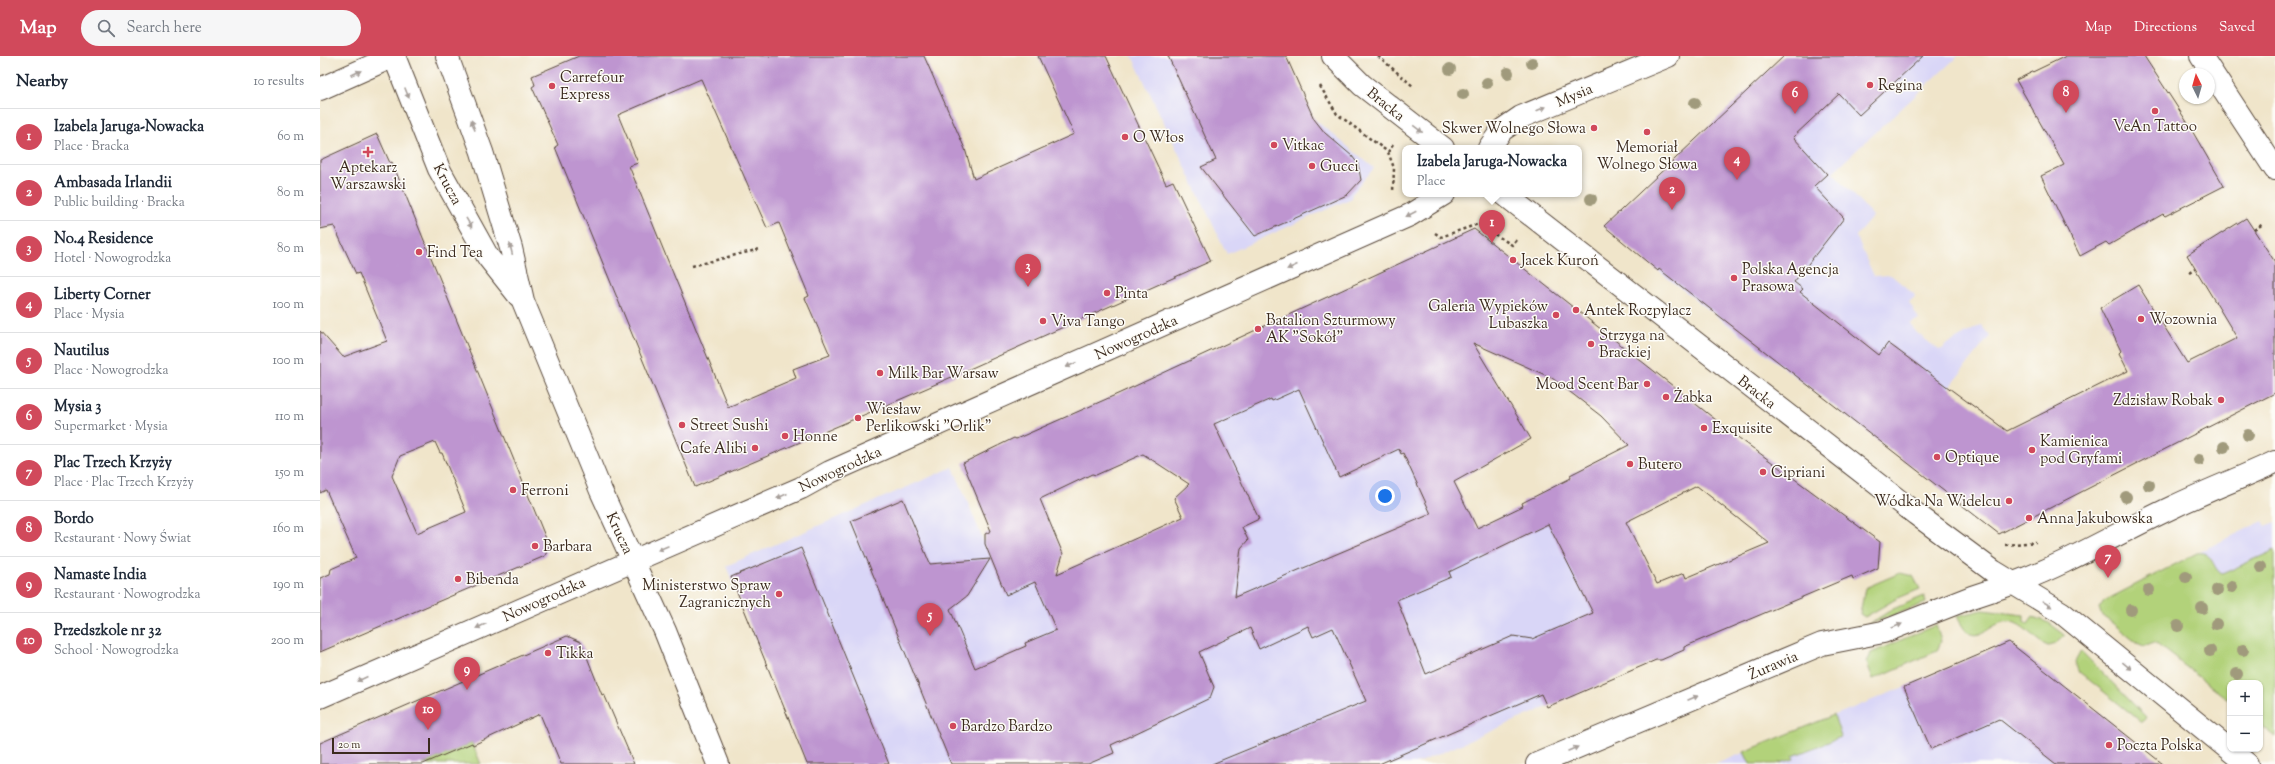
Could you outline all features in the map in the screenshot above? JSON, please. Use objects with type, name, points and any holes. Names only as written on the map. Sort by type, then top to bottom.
[{"type":"street","name":"Krucza","points":[[394,56],[439,169],[488,257],[523,301]]},
{"type":"street","points":[[320,89],[394,56]]},
{"type":"street","name":"Krucza","points":[[447,56],[482,152],[511,248],[523,301],[601,492],[665,631],[718,764]]},
{"type":"street","name":"Bracka","points":[[1333,56],[1362,85],[1439,145]]},
{"type":"street","name":"Mysia","points":[[1491,145],[1502,130],[1521,117],[1668,56]]},
{"type":"street","points":[[2201,56],[2275,169]]},
{"type":"street","name":"Nowogrodzka","points":[[320,697],[633,561],[1410,215],[1439,197]]},
{"type":"street","name":"Bracka","points":[[1508,197],[1910,509],[1993,571],[2062,613],[2247,764]]},
{"type":"street","name":"Żurawia","points":[[1537,764],[1822,644],[1883,632],[2057,566],[2173,507],[2223,487],[2275,462]]},
{"type":"path","points":[[1378,56],[1418,91]]},
{"type":"path","points":[[1318,82],[1337,114],[1388,152],[1396,141]]},
{"type":"path","points":[[2254,230],[2263,224]]},
{"type":"path","points":[[692,266],[760,249]]},
{"type":"path","points":[[2189,273],[2195,269]]},
{"type":"shaded area","name":"Vitkac","points":[[1132,56],[1286,56],[1314,119],[1374,168],[1351,195],[1352,198],[1227,254]]},
{"type":"shaded area","points":[[1784,56],[1958,56],[1833,172],[1873,216],[1856,236],[1874,276],[1891,275],[1914,294],[1915,297],[1909,302],[1919,319],[1910,324],[1917,333],[1939,350],[1981,325],[1990,336],[1896,454],[1657,270],[1604,226]]},
{"type":"shaded area","points":[[1474,229],[1525,269],[1478,333],[1391,433],[1411,470],[1457,568],[1583,504],[1656,660],[1415,764],[807,764],[726,566],[953,467],[1006,595],[1035,582],[1231,532],[1182,439],[1152,377],[1209,351],[1212,358],[1244,343],[1241,337]]},
{"type":"shaded area","points":[[2263,521],[2266,526],[2275,522],[2275,550],[2222,574],[2217,571],[2208,555],[2197,553]]},
{"type":"shaded area","points":[[2009,642],[2163,764],[1716,764],[1904,687]]},
{"type":"green space","points":[[2275,550],[2275,737],[2263,727],[2263,680],[2227,680],[2227,699],[2154,642],[2144,646],[2137,643],[2101,614],[2099,608],[2104,601],[2197,553],[2206,554],[2222,574]]},
{"type":"green space","points":[[1900,573],[1913,576],[1920,589],[1896,599],[1865,617],[1860,614],[1865,588]]},
{"type":"green space","points":[[1924,596],[1926,603],[1867,625],[1893,609]]},
{"type":"green space","points":[[1983,610],[2024,615],[2024,621],[2028,624],[2033,617],[2049,623],[2065,635],[2055,644],[2048,646],[2039,641],[2020,625],[2006,622],[1998,624],[1984,632],[1971,634],[1964,628],[1957,616]]},
{"type":"green space","points":[[1936,625],[1941,641],[1937,651],[1873,679],[1867,663],[1871,653]]},
{"type":"green space","points":[[2081,651],[2147,718],[2141,722],[2078,671],[2075,662]]},
{"type":"green space","points":[[1834,715],[1841,737],[1793,756],[1794,759],[1777,764],[1750,764],[1744,752]]},
{"type":"green space","points":[[472,743],[481,764],[423,764]]},
{"type":"building","points":[[579,56],[924,56],[965,149],[974,179],[1074,134],[1038,56],[1106,56],[1166,184],[1173,181],[1211,261],[927,388],[695,487],[555,147],[558,145],[532,87],[535,85],[532,76]],"holes":[[[701,79],[767,228],[779,223],[809,296],[805,298],[830,355],[793,369],[796,378],[728,407],[629,166],[638,163],[618,115]]]},
{"type":"building","name":"Vitkac","points":[[1168,56],[1286,56],[1314,119],[1325,133],[1352,156],[1358,164],[1361,180],[1347,195],[1255,236],[1201,167],[1216,160]]},
{"type":"building","points":[[1784,56],[1923,56],[1859,115],[1839,94],[1793,137],[1827,174],[1814,186],[1844,218],[1794,282],[1803,289],[1800,292],[1879,355],[1888,343],[2007,431],[2128,371],[2119,353],[2121,351],[2100,308],[2138,285],[2187,363],[2237,338],[2187,255],[2246,218],[2275,262],[2275,393],[1999,534],[1659,269],[1658,271],[1604,226]]},
{"type":"building","points":[[2066,56],[2144,56],[2187,122],[2224,186],[2165,216],[2163,214],[2109,245],[2106,242],[2080,256],[2041,176],[2064,165],[2016,80]]},
{"type":"building","points":[[377,134],[390,163],[392,162],[549,546],[545,556],[320,652],[320,578],[330,574],[331,569],[356,558],[326,490],[320,493],[320,331],[343,357],[387,341],[359,273],[356,274],[334,226],[320,229],[320,160]],"holes":[[[435,442],[440,453],[442,453],[466,512],[417,533],[392,476],[400,456]]]},
{"type":"building","points":[[1474,229],[1735,435],[1880,542],[1878,568],[1853,579],[1852,576],[1684,647],[1684,650],[1661,660],[1656,660],[1547,707],[1541,694],[1379,764],[1212,764],[1366,701],[1333,628],[1313,637],[1308,626],[1259,649],[1250,628],[1199,652],[1214,687],[1210,698],[1111,745],[1114,753],[1088,764],[951,764],[851,521],[903,499],[930,564],[990,559],[967,596],[950,609],[975,668],[1026,646],[1025,643],[1056,630],[1035,582],[1006,595],[985,544],[985,534],[991,531],[963,463],[1014,438],[1016,439],[1120,393]],"holes":[[[1473,343],[1552,378],[1601,416],[1629,445],[1570,475],[1571,478],[1522,503],[1523,506],[1477,528],[1454,482],[1531,439]],[[1299,389],[1339,477],[1399,449],[1401,454],[1403,453],[1431,514],[1235,597],[1241,548],[1248,540],[1242,527],[1259,519],[1214,424],[1271,399],[1272,401]],[[1143,454],[1189,484],[1174,498],[1183,517],[1057,574],[1063,554],[1040,499],[1092,474],[1096,475]],[[1697,486],[1769,543],[1686,578],[1684,573],[1657,584],[1626,522]],[[1548,524],[1593,613],[1532,639],[1513,636],[1426,674],[1397,600],[1451,577],[1449,572]]]},
{"type":"building","points":[[801,548],[889,764],[807,764],[731,577]]},
{"type":"building","points":[[567,636],[581,642],[602,695],[604,694],[634,764],[561,764],[540,714],[473,745],[472,743],[423,764],[320,764],[320,743]]},
{"type":"building","points":[[2009,642],[2163,764],[2056,764],[1999,719],[1931,749],[1904,687]]},
{"type":"place","name":"Regina","points":[[1870,85]]},
{"type":"place","name":"Carrefour Express","points":[[552,86]]},
{"type":"place","name":"VeAn Tattoo","points":[[2155,111]]},
{"type":"place","name":"Bordo","points":[[2066,113]]},
{"type":"place","name":"Mysia 3","points":[[1795,114]]},
{"type":"place","name":"Skwer Wolnego Słowa","points":[[1594,128]]},
{"type":"place","name":"Memoriał Wolnego Słowa","points":[[1647,132]]},
{"type":"place","name":"O Włos","points":[[1125,137]]},
{"type":"place","name":"Vitkac","points":[[1274,145]]},
{"type":"place","name":"Aptekarz Warszawski","points":[[368,152]]},
{"type":"place","name":"Gucci","points":[[1312,166]]},
{"type":"place","name":"Liberty Corner","points":[[1737,180]]},
{"type":"place","name":"Ambasada Irlandii","points":[[1672,210]]},
{"type":"place","name":"Izabela Jaruga-Nowacka","points":[[1492,243]]},
{"type":"place","name":"Find Tea","points":[[419,252]]},
{"type":"place","name":"Jacek Kuroń","points":[[1513,260]]},
{"type":"place","name":"Polska Agencja Prasowa","points":[[1734,278]]},
{"type":"place","name":"No.4 Residence","points":[[1028,287]]},
{"type":"place","name":"Pinta","points":[[1107,293]]},
{"type":"place","name":"Antek Rozpylacz","points":[[1576,310]]},
{"type":"place","name":"Galeria Wypieków Lubaszka","points":[[1556,315]]},
{"type":"place","name":"Wozownia","points":[[2141,319]]},
{"type":"place","name":"Viva Tango","points":[[1043,321]]},
{"type":"place","name":"Batalion Szturmowy AK \"Sokół\"","points":[[1258,329]]},
{"type":"place","name":"Strzyga na Brackiej","points":[[1591,344]]},
{"type":"place","name":"Milk Bar Warsaw","points":[[880,373]]},
{"type":"place","name":"Mood Scent Bar","points":[[1647,384]]},
{"type":"place","name":"Żabka","points":[[1666,397]]},
{"type":"place","name":"Zdzisław Robak","points":[[2221,400]]},
{"type":"place","name":"Wiesław Perlikowski \"Orlik\"","points":[[858,418]]},
{"type":"place","name":"Street Sushi","points":[[682,425]]},
{"type":"place","name":"Exquisite","points":[[1704,428]]},
{"type":"place","name":"Honne","points":[[785,436]]},
{"type":"place","name":"Cafe Alibi","points":[[755,448]]},
{"type":"place","name":"Kamienica pod Gryfami","points":[[2032,450]]},
{"type":"place","name":"Optique","points":[[1937,457]]},
{"type":"place","name":"Butero","points":[[1630,464]]},
{"type":"place","name":"Cipriani","points":[[1763,472]]},
{"type":"place","name":"Ferroni","points":[[513,490]]},
{"type":"place","name":"Wódka Na Widelcu","points":[[2009,501]]},
{"type":"place","name":"Anna Jakubowska","points":[[2029,518]]},
{"type":"place","name":"Barbara","points":[[535,546]]},
{"type":"place","name":"Plac Trzech Krzyży","points":[[2108,578]]},
{"type":"place","name":"Bibenda","points":[[458,579]]},
{"type":"place","name":"Ministerstwo Spraw Zagranicznych","points":[[779,594]]},
{"type":"place","name":"Nautilus","points":[[930,636]]},
{"type":"place","name":"Tikka","points":[[548,653]]},
{"type":"place","name":"Namaste India","points":[[467,690]]},
{"type":"place","name":"Bardzo Bardzo","points":[[953,726]]},
{"type":"place","name":"Przedszkole nr 32","points":[[428,730]]},
{"type":"place","name":"Poczta Polska","points":[[2109,745]]}]
